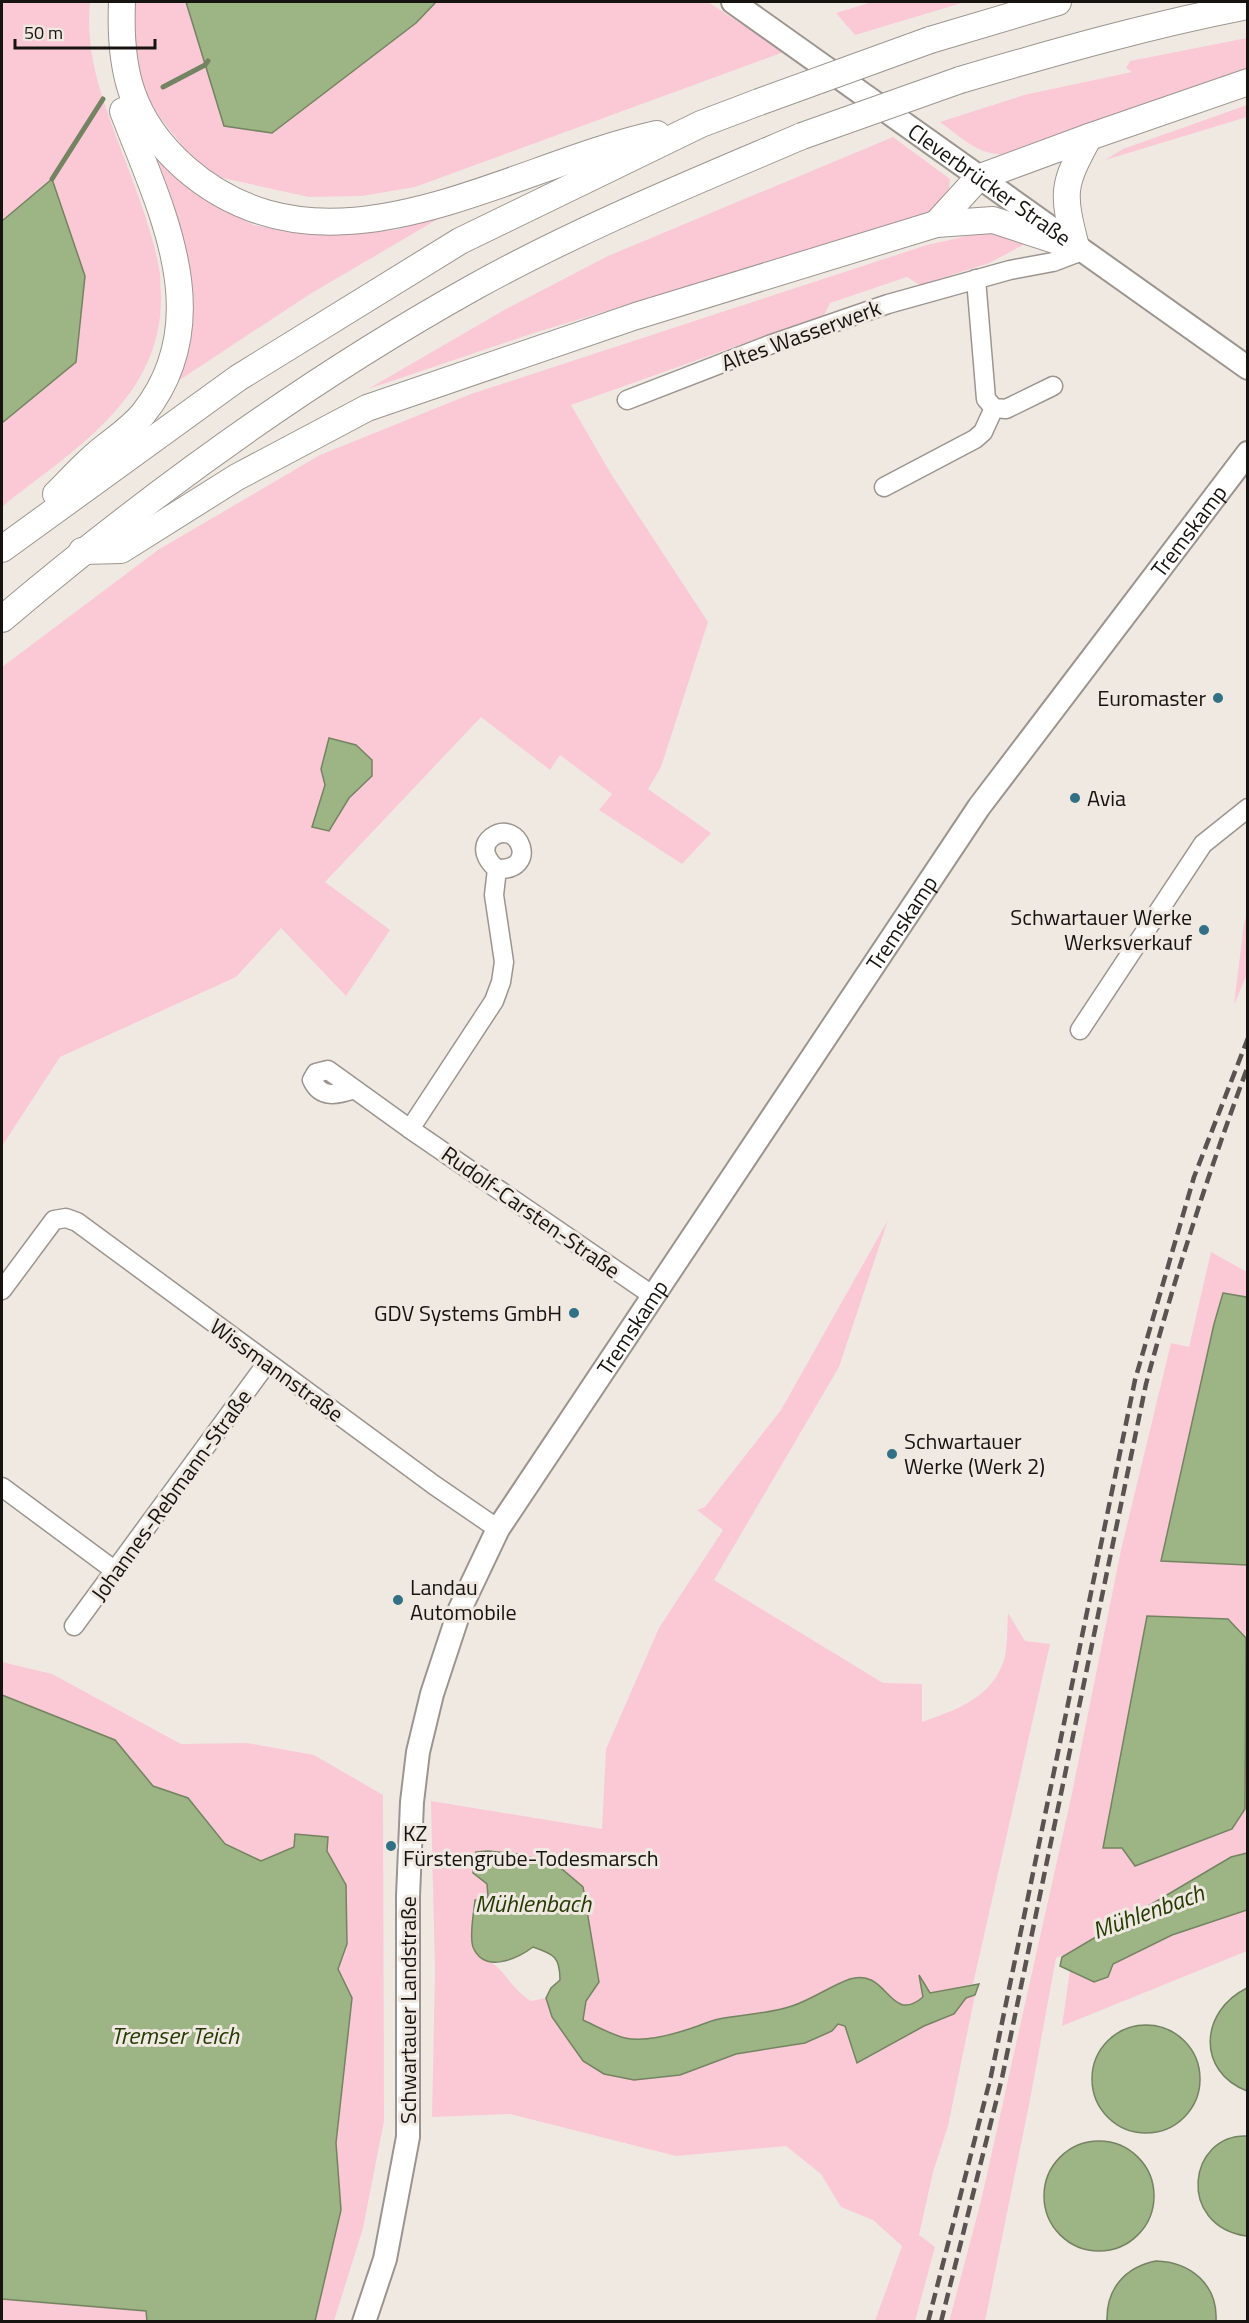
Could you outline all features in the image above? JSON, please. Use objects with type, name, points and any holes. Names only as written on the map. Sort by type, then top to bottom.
[{"type":"highway","points":[[2,549],[92,458],[128,430],[143,413],[164,381],[175,351],[180,322],[180,288],[174,249],[111,72],[106,2]]},
{"type":"highway","points":[[122,2],[121,32],[126,73],[149,131],[171,155],[204,184],[241,205],[274,216],[309,222],[346,221],[406,213],[468,196],[615,143],[701,124]]},
{"type":"highway","points":[[2,549],[238,378],[348,308],[460,241],[701,124],[930,40],[1058,2]]},
{"type":"highway","points":[[2,619],[82,551],[258,422],[366,351],[477,285],[638,206],[802,136],[960,80],[1072,47],[1187,18],[1248,6]]},
{"type":"highway","points":[[936,224],[978,178],[1248,82]]},
{"type":"highway","points":[[1079,249],[1066,207],[1066,183],[1089,137]]},
{"type":"highway","points":[[82,551],[121,550],[237,477],[367,408],[636,316],[936,224],[993,220],[1079,249]]},
{"type":"main road","name":"Cleverbrücker Straße","points":[[733,2],[1248,368]]},
{"type":"main road","name":"Tremskamp","points":[[577,1407],[979,807],[1248,453]]},
{"type":"main road","name":"Schwartauer Landstraße","points":[[364,2322],[385,2259],[408,2137],[408,1896],[412,1802],[418,1752],[432,1694],[459,1609],[498,1529],[577,1407]]},
{"type":"street","name":"Altes Wasserwerk","points":[[627,400],[888,303],[976,279],[1053,262],[1079,249]]},
{"type":"street","points":[[976,279],[986,399],[994,408],[1006,409],[1053,386]]},
{"type":"street","points":[[884,487],[975,438],[983,432],[994,408]]},
{"type":"street","points":[[1080,1030],[1203,844],[1248,808]]},
{"type":"street","points":[[410,1129],[494,1001],[501,982],[504,962],[494,895],[497,869]]},
{"type":"street","name":"Rudolf-Carsten-Straße","points":[[354,1089],[652,1295]]},
{"type":"street","name":"Wissmannstraße","points":[[2,1290],[54,1220],[66,1218],[77,1222],[267,1363],[498,1529]]},
{"type":"street","name":"Johannes-Rebmann-Straße","points":[[74,1626],[267,1363]]},
{"type":"street","points":[[2,1487],[114,1570]]},
{"type":"shaded area","points":[[2,2],[90,2],[90,40],[96,76],[152,237],[160,271],[161,295],[158,331],[147,364],[130,392],[109,418],[84,442],[2,507],[2,423],[76,362],[53,179],[2,221]]},
{"type":"shaded area","points":[[128,2],[186,2],[224,126],[272,133],[415,23],[436,2],[708,2],[784,52],[415,187],[362,196],[309,197],[218,177],[187,152],[155,111],[140,79]]},
{"type":"shaded area","points":[[872,2],[965,2],[855,35],[836,13]]},
{"type":"shaded area","points":[[1247,38],[1247,73],[1022,155],[986,152],[961,138],[940,122],[1024,95],[1132,72],[1126,68],[1130,61]]},
{"type":"shaded area","points":[[1247,105],[1247,117],[1105,160],[1123,149]]},
{"type":"shaded area","points":[[893,137],[950,179],[948,195],[934,212],[537,332],[368,389],[506,309],[608,256]]},
{"type":"shaded area","points":[[156,155],[203,197],[253,225],[317,235],[396,230],[450,212],[310,294],[175,383],[191,326],[192,297],[184,240]]},
{"type":"shaded area","points":[[989,231],[1031,241],[989,263],[920,285],[907,277],[830,303],[824,315],[571,405],[611,474],[708,622],[661,767],[648,789],[711,833],[682,864],[599,810],[612,794],[560,755],[550,770],[481,717],[325,882],[390,930],[346,996],[281,928],[236,977],[60,1057],[2,1146],[2,667],[158,550],[320,455],[471,394],[927,245]]},
{"type":"shaded area","points":[[1247,915],[1247,974],[1234,1005],[1244,923]]},
{"type":"shaded area","points":[[888,1220],[839,1367],[714,1580],[883,1683],[922,1684],[922,1722],[971,1701],[991,1684],[1004,1660],[1008,1613],[1025,1641],[1050,1644],[973,1984],[930,1993],[920,1977],[924,1996],[912,2003],[903,2004],[895,2001],[873,1981],[863,1978],[850,1979],[783,2009],[719,2019],[661,2037],[637,2039],[620,2037],[583,2020],[586,2001],[599,1982],[583,1887],[556,1864],[518,1854],[488,1851],[488,1897],[482,1958],[497,1967],[523,1996],[531,2001],[546,1998],[552,2017],[680,2075],[737,2053],[790,2046],[816,2039],[838,2024],[845,2026],[858,2063],[924,2026],[954,2014],[966,1998],[975,1995],[948,2126],[933,2172],[919,2235],[935,2247],[915,2321],[875,2321],[902,2246],[873,2220],[841,2207],[821,2174],[786,2146],[676,2156],[510,2114],[432,2117],[435,1972],[431,1801],[602,1829],[606,1749],[659,1628],[723,1530],[697,1510],[705,1507],[781,1410]]},
{"type":"shaded area","points":[[1211,1252],[1247,1272],[1247,1300],[1245,1297],[1161,1561],[1247,1565],[1247,1853],[1231,1857],[1078,1949],[1056,1958],[985,2321],[949,2322],[981,2201],[1071,1798],[1121,1550],[1171,1343],[1189,1347]],"holes":[[[1232,1829],[1135,1866],[1122,1848],[1104,1848]]]},
{"type":"shaded area","points":[[2,1662],[52,1674],[181,1744],[247,1743],[314,1755],[383,1795],[384,2121],[363,2228],[334,2321],[315,2321],[341,2210],[336,2143],[352,1998],[338,1969],[347,1944],[346,1885],[327,1851],[294,1847],[261,1861],[225,1844],[188,1798],[153,1786],[115,1740],[2,1695]]},
{"type":"shaded area","points":[[1247,1910],[1247,1951],[1062,2026],[1070,1970],[1094,1982],[1108,1977],[1113,1964],[1172,1935]]},
{"type":"shaded area","points":[[2,2299],[146,2311],[147,2321],[2,2321]]},
{"type":"water","points":[[186,2],[436,2],[416,23],[272,133],[224,126]]},
{"type":"water","points":[[52,179],[85,276],[76,362],[2,423],[2,221]]},
{"type":"water","points":[[329,738],[356,745],[372,760],[372,776],[349,798],[329,831],[312,827],[325,785],[321,769]]},
{"type":"water","points":[[1223,1293],[1246,1297],[1247,1300],[1247,1565],[1161,1561],[1214,1324]]},
{"type":"water","points":[[1147,1616],[1228,1619],[1246,1638],[1245,1809],[1232,1829],[1135,1866],[1122,1848],[1103,1848]]},
{"type":"water","name":"Tremser Teich","points":[[2,1695],[115,1740],[153,1786],[188,1798],[225,1844],[261,1861],[294,1847],[295,1834],[328,1837],[327,1851],[346,1885],[347,1944],[338,1969],[352,1998],[336,2143],[341,2210],[315,2321],[147,2321],[146,2311],[2,2299]]},
{"type":"water","name":"Mühlenbach","points":[[476,1852],[518,1854],[556,1864],[583,1887],[599,1982],[586,2001],[583,2020],[625,2038],[657,2037],[719,2019],[783,2009],[850,1979],[863,1978],[873,1981],[895,2001],[903,2005],[912,2004],[923,1997],[919,1975],[930,1993],[979,1984],[975,1995],[966,1998],[954,2014],[924,2026],[857,2063],[845,2026],[838,2024],[832,2031],[805,2043],[736,2054],[680,2075],[634,2080],[604,2074],[583,2061],[552,2017],[546,1998],[551,1988],[560,1980],[559,1966],[551,1954],[533,1947],[510,1959],[493,1962],[478,1955],[473,1947],[475,1900],[488,1897],[487,1884],[473,1873]]},
{"type":"water","points":[[1247,1853],[1247,1910],[1172,1935],[1113,1964],[1108,1977],[1094,1982],[1060,1966],[1062,1957],[1231,1857]]},
{"type":"water","points":[[1247,1988],[1247,2091],[1230,2082],[1219,2070],[1212,2056],[1210,2041],[1213,2025],[1220,2011],[1231,1998]]},
{"type":"water","points":[[1146,2025],[1167,2029],[1184,2041],[1196,2058],[1200,2079],[1196,2100],[1184,2117],[1167,2129],[1146,2133],[1125,2129],[1108,2117],[1096,2100],[1092,2079],[1096,2058],[1108,2041],[1125,2029]]},
{"type":"water","points":[[1247,2136],[1248,2236],[1246,2236],[1224,2228],[1208,2215],[1200,2199],[1198,2181],[1202,2164],[1212,2149],[1227,2139]]},
{"type":"water","points":[[1099,2141],[1120,2145],[1138,2157],[1150,2175],[1154,2196],[1150,2217],[1138,2235],[1120,2247],[1099,2251],[1078,2247],[1060,2235],[1048,2217],[1044,2196],[1048,2175],[1060,2157],[1078,2145]]},
{"type":"water","points":[[1156,2261],[1180,2266],[1200,2278],[1212,2297],[1216,2321],[1107,2321],[1110,2299],[1120,2281],[1135,2268]]},
{"type":"waterway","points":[[163,87],[205,65],[208,61]]},
{"type":"waterway","points":[[52,179],[103,99]]},
{"type":"railway","points":[[928,2322],[991,2076],[1135,1380],[1194,1177],[1248,1038]]},
{"type":"railway","points":[[941,2322],[1002,2078],[1146,1384],[1193,1224],[1248,1066]]},
{"type":"place","name":"Euromaster","points":[[1218,698]]},
{"type":"place","name":"Avia","points":[[1075,798]]},
{"type":"place","name":"Schwartauer Werke Werksverkauf","points":[[1204,930]]},
{"type":"place","name":"GDV Systems GmbH","points":[[574,1313]]},
{"type":"place","name":"Schwartauer Werke (Werk 2)","points":[[892,1454]]},
{"type":"place","name":"Landau Automobile","points":[[398,1600]]},
{"type":"place","name":"KZ Fürstengrube-Todesmarsch","points":[[391,1846]]}]
